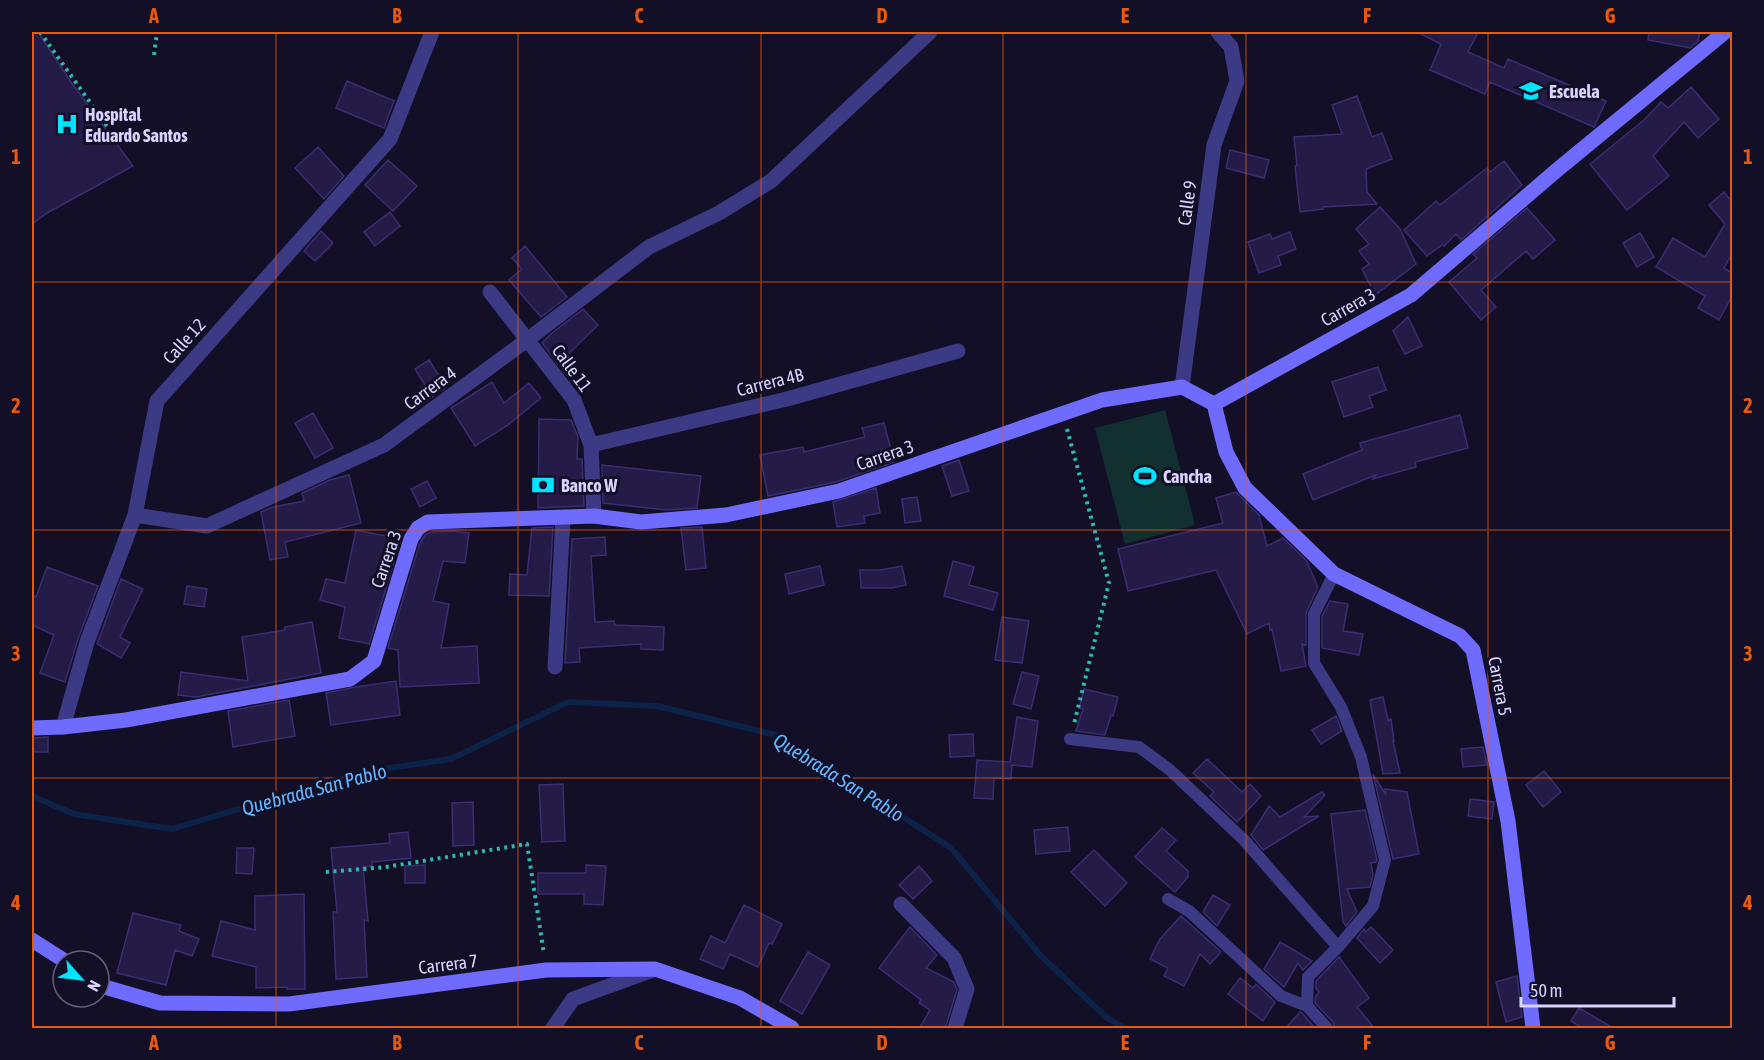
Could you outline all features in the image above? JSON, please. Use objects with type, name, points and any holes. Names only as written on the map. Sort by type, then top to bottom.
[{"type":"street","name":"Calle 12","points":[[63,727],[87,642],[135,515],[157,401],[390,139],[432,32]]},
{"type":"street","name":"Carrera 4","points":[[135,515],[207,526],[384,445],[650,247],[719,213],[771,181],[930,32]]},
{"type":"street","name":"Calle 9","points":[[1182,387],[1215,145],[1237,81],[1231,47],[1218,32]]},
{"type":"street","name":"Carrera 3","points":[[1214,404],[1411,295],[1557,170],[1725,32]]},
{"type":"street","name":"Calle 11","points":[[490,292],[574,400],[591,445],[594,516]]},
{"type":"street","name":"Carrera 4B","points":[[591,445],[787,399],[958,351]]},
{"type":"street","points":[[1182,387],[1214,404]]},
{"type":"street","name":"Carrera 3","points":[[32,728],[126,720],[350,679],[374,661],[411,539],[418,528],[428,522],[594,516],[641,522],[726,515],[839,491],[1102,400],[1182,387]]},
{"type":"street","name":"Carrera 5","points":[[1214,404],[1226,452],[1245,488],[1334,574],[1460,636],[1473,650],[1508,820],[1533,1029]]},
{"type":"street","points":[[555,667],[563,517]]},
{"type":"street","points":[[901,904],[954,958],[967,989],[955,1029]]},
{"type":"street","points":[[32,940],[51,952]]},
{"type":"street","points":[[553,1029],[573,999],[656,969]]},
{"type":"street","name":"Carrera 7","points":[[111,989],[160,1003],[288,1004],[546,970],[656,969],[740,998],[792,1029]]},
{"type":"lane","points":[[1307,1006],[1308,977],[1338,947],[1373,906],[1385,860],[1361,757],[1341,707],[1314,663],[1314,614],[1334,574]]},
{"type":"lane","points":[[1070,739],[1138,747],[1170,770],[1245,840],[1338,947]]},
{"type":"lane","points":[[1168,899],[1189,911],[1281,996],[1307,1006],[1327,1029]]},
{"type":"path","points":[[40,32],[109,129]]},
{"type":"path","points":[[154,55],[157,32]]},
{"type":"path","points":[[1063,415],[1109,584],[1070,739]]},
{"type":"path","points":[[326,872],[386,867],[527,844],[546,970]]},
{"type":"green space","name":"Cancha","points":[[1165,410],[1195,525],[1125,544],[1095,428]]},
{"type":"building","name":"Hospital Eduardo Santos","points":[[32,32],[38,32],[71,82],[133,166],[47,213],[32,224]]},
{"type":"building","points":[[1417,32],[1478,32],[1468,52],[1504,68],[1508,59],[1606,101],[1594,127],[1490,82],[1485,94],[1430,70],[1441,44]]},
{"type":"building","points":[[1649,32],[1700,32],[1698,41],[1690,48],[1648,40]]},
{"type":"building","points":[[347,81],[394,101],[384,128],[336,108]]},
{"type":"building","points":[[1691,87],[1719,119],[1698,138],[1684,122],[1653,156],[1669,176],[1627,210],[1590,164],[1644,120],[1661,102],[1668,108]]},
{"type":"building","points":[[1357,96],[1372,137],[1382,133],[1392,159],[1366,169],[1367,192],[1377,204],[1323,207],[1323,209],[1300,212],[1294,137],[1342,134],[1332,105]]},
{"type":"building","points":[[318,147],[344,176],[324,199],[295,168]]},
{"type":"building","points":[[1230,150],[1269,160],[1264,178],[1226,168]]},
{"type":"building","points":[[388,160],[417,186],[393,211],[365,185]]},
{"type":"building","points":[[1504,161],[1522,185],[1461,240],[1456,234],[1444,246],[1442,245],[1427,256],[1404,230],[1436,201],[1440,205],[1487,168],[1490,172]]},
{"type":"building","points":[[1724,192],[1732,202],[1732,254],[1724,268],[1732,273],[1732,296],[1719,320],[1698,308],[1705,296],[1656,267],[1673,238],[1705,257],[1725,224],[1709,205]]},
{"type":"building","points":[[1380,207],[1400,229],[1416,264],[1375,295],[1362,269],[1369,264],[1359,251],[1369,244],[1356,229]]},
{"type":"building","points":[[1527,208],[1555,240],[1533,259],[1526,251],[1481,290],[1496,307],[1481,320],[1449,282],[1477,258],[1473,254]]},
{"type":"building","points":[[390,212],[400,226],[375,246],[364,232]]},
{"type":"building","points":[[321,231],[333,243],[315,261],[304,251]]},
{"type":"building","points":[[1290,232],[1296,249],[1278,256],[1281,265],[1259,273],[1248,242],[1270,234],[1272,239]]},
{"type":"building","points":[[1640,233],[1654,257],[1637,267],[1623,243]]},
{"type":"building","points":[[525,246],[567,297],[541,317],[509,280],[522,269],[512,258]]},
{"type":"building","points":[[583,309],[598,325],[558,364],[542,343]]},
{"type":"building","points":[[1408,317],[1422,346],[1405,354],[1393,331]]},
{"type":"building","points":[[429,360],[446,387],[427,401],[420,388],[425,385],[415,369]]},
{"type":"building","points":[[1378,367],[1386,390],[1369,396],[1373,407],[1344,417],[1332,382]]},
{"type":"building","points":[[492,382],[504,403],[529,383],[541,398],[508,425],[475,446],[451,408]]},
{"type":"building","points":[[313,413],[333,448],[315,458],[295,423]]},
{"type":"building","points":[[1460,415],[1468,448],[1415,462],[1416,467],[1373,479],[1376,475],[1313,500],[1303,474],[1362,450],[1360,443]]},
{"type":"building","points":[[539,419],[571,420],[578,437],[577,459],[582,459],[584,506],[538,508]]},
{"type":"building","points":[[884,423],[894,462],[836,482],[768,496],[760,455],[803,447],[804,452],[865,437],[862,428]]},
{"type":"building","points":[[959,460],[969,491],[952,496],[942,466]]},
{"type":"building","points":[[602,465],[701,476],[697,508],[667,510],[603,503]]},
{"type":"building","points":[[349,475],[361,523],[285,542],[288,557],[270,560],[261,512],[273,507],[304,501],[302,493],[330,480]]},
{"type":"building","points":[[427,481],[436,498],[420,507],[411,489]]},
{"type":"building","points":[[876,488],[880,513],[864,516],[865,523],[837,527],[833,502]]},
{"type":"building","points":[[1236,492],[1259,515],[1267,546],[1283,538],[1306,560],[1318,587],[1306,613],[1306,645],[1302,644],[1306,666],[1281,671],[1269,623],[1247,634],[1216,570],[1128,591],[1118,549],[1223,523],[1216,498]]},
{"type":"building","points":[[917,497],[921,521],[905,523],[902,499]]},
{"type":"building","points":[[553,527],[549,596],[509,595],[510,574],[527,575],[532,528]]},
{"type":"building","points":[[702,527],[706,568],[686,570],[681,528]]},
{"type":"building","points":[[356,530],[401,539],[369,644],[339,638],[345,607],[320,600],[326,579],[345,583]]},
{"type":"building","points":[[431,532],[469,533],[465,563],[443,561],[433,601],[449,604],[441,648],[477,646],[479,683],[400,687],[398,650],[388,648],[420,543],[425,535]]},
{"type":"building","points":[[605,537],[606,555],[591,556],[595,622],[614,621],[615,625],[664,627],[663,650],[641,649],[641,644],[579,648],[580,662],[565,663],[572,539]]},
{"type":"building","points":[[953,561],[974,567],[969,585],[998,593],[993,610],[944,596]]},
{"type":"building","points":[[820,566],[824,585],[789,594],[785,574]]},
{"type":"building","points":[[902,566],[906,585],[892,588],[861,588],[860,570],[880,570]]},
{"type":"building","points":[[47,567],[98,586],[65,682],[40,673],[54,635],[32,625],[32,595],[36,597]]},
{"type":"building","points":[[121,579],[143,589],[120,637],[130,643],[121,658],[97,644]]},
{"type":"building","points":[[187,586],[207,589],[204,607],[184,604]]},
{"type":"building","points":[[1330,601],[1348,604],[1343,631],[1363,634],[1359,655],[1322,648],[1322,616]]},
{"type":"building","points":[[1002,617],[1029,621],[1022,663],[995,660]]},
{"type":"building","points":[[312,622],[321,673],[196,697],[178,695],[181,672],[248,681],[242,637],[285,630],[285,627]]},
{"type":"building","points":[[1022,672],[1039,676],[1031,709],[1013,704]]},
{"type":"building","points":[[396,681],[400,715],[331,725],[326,693]]},
{"type":"building","points":[[1084,689],[1118,697],[1105,735],[1076,731],[1083,709],[1079,708]]},
{"type":"building","points":[[1383,697],[1388,720],[1391,719],[1400,773],[1383,774],[1370,700]]},
{"type":"building","points":[[289,700],[295,736],[233,747],[228,711]]},
{"type":"building","points":[[1336,716],[1342,731],[1321,744],[1312,730]]},
{"type":"building","points":[[1017,717],[1038,721],[1032,767],[1012,765],[1011,779],[994,778],[993,799],[974,798],[977,760],[1010,762]]},
{"type":"building","points":[[973,734],[974,756],[950,757],[949,735]]},
{"type":"building","points":[[48,737],[48,752],[32,752],[32,738]]},
{"type":"building","points":[[1483,747],[1487,765],[1463,767],[1461,749]]},
{"type":"building","points":[[1207,759],[1242,792],[1250,784],[1261,796],[1237,822],[1210,796],[1214,792],[1193,773]]},
{"type":"building","points":[[1544,771],[1561,792],[1543,807],[1526,785]]},
{"type":"building","points":[[1373,774],[1386,795],[1385,789],[1407,792],[1419,854],[1393,859]]},
{"type":"building","points":[[563,784],[565,841],[542,842],[539,785]]},
{"type":"building","points":[[1322,792],[1325,795],[1304,817],[1319,816],[1263,850],[1251,835],[1269,806],[1280,817]]},
{"type":"building","points":[[1470,799],[1494,802],[1492,819],[1468,816]]},
{"type":"building","points":[[473,802],[474,845],[453,846],[452,803]]},
{"type":"building","points":[[1365,810],[1377,860],[1371,863],[1373,875],[1370,887],[1347,889],[1357,912],[1346,926],[1343,922],[1331,814]]},
{"type":"building","points":[[1068,827],[1070,851],[1036,854],[1034,830]]},
{"type":"building","points":[[1162,828],[1176,840],[1166,851],[1188,871],[1188,877],[1175,892],[1135,857]]},
{"type":"building","points":[[408,832],[411,858],[372,862],[372,866],[363,867],[368,921],[364,920],[367,977],[336,979],[333,912],[337,912],[331,848],[390,843],[389,834]]},
{"type":"building","points":[[237,848],[254,848],[252,874],[236,873]]},
{"type":"building","points":[[1094,850],[1127,883],[1105,906],[1071,872]]},
{"type":"building","points":[[425,865],[425,883],[405,883],[405,866]]},
{"type":"building","points":[[586,865],[606,866],[603,905],[584,904],[584,894],[538,894],[538,873],[586,873]]},
{"type":"building","points":[[919,866],[932,881],[913,899],[899,885]]},
{"type":"building","points":[[304,894],[305,989],[256,988],[256,967],[212,956],[221,921],[255,930],[255,896]]},
{"type":"building","points":[[1213,895],[1230,905],[1217,926],[1203,912]]},
{"type":"building","points":[[744,905],[782,924],[772,944],[769,943],[758,967],[730,954],[723,969],[700,959],[711,936],[725,943]]},
{"type":"building","points":[[133,913],[181,925],[179,931],[199,939],[192,956],[175,950],[166,985],[117,973]]},
{"type":"building","points":[[1181,916],[1221,952],[1210,964],[1200,954],[1184,986],[1164,976],[1168,968],[1150,959],[1160,939]]},
{"type":"building","points":[[910,927],[937,955],[926,968],[954,982],[957,990],[945,1029],[919,1029],[930,1010],[919,1003],[921,1000],[879,968]]},
{"type":"building","points":[[1371,927],[1393,950],[1380,963],[1357,938],[1364,929],[1365,932]]},
{"type":"building","points":[[1280,942],[1312,961],[1303,970],[1298,963],[1284,987],[1264,969]]},
{"type":"building","points":[[808,952],[830,965],[802,1014],[780,1001]]},
{"type":"building","points":[[1339,957],[1369,998],[1357,1007],[1375,1029],[1335,1029],[1333,1022],[1315,1003],[1319,992],[1316,988],[1316,981]]},
{"type":"building","points":[[1517,976],[1522,1017],[1506,1022],[1496,982]]},
{"type":"building","points":[[1240,978],[1253,988],[1256,984],[1275,1002],[1263,1021],[1228,994]]},
{"type":"building","points":[[1579,1008],[1615,1029],[1584,1029],[1571,1021]]},
{"type":"building","points":[[1300,1012],[1302,1013],[1316,1029],[1285,1029]]},
{"type":"waterway","name":"Quebrada San Pablo","points":[[32,796],[74,814],[172,829],[363,772],[451,759],[568,702],[657,706],[776,735],[951,848],[1040,955],[1106,1017],[1124,1028]]},
{"type":"place","name":"Escuela","points":[[1531,91]]},
{"type":"place","name":"Hospital Eduardo Santos","points":[[67,124]]},
{"type":"place","name":"Cancha","points":[[1145,476]]},
{"type":"place","name":"Banco W","points":[[543,485]]}]
